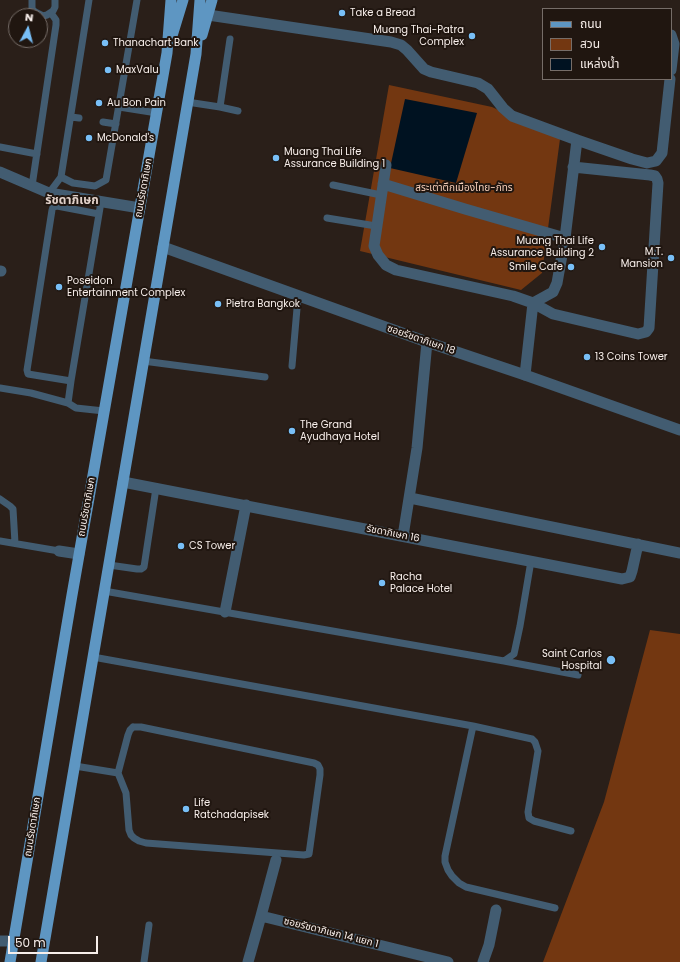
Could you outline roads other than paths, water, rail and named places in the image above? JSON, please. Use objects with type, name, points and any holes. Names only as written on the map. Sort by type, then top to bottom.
[{"type":"main road","name":"ถนนรัชดาภิเษก","points":[[10,962],[79,554],[157,113],[167,53],[171,0]]},
{"type":"main road","name":"ถนนรัชดาภิเษก","points":[[167,53],[183,0]]},
{"type":"main road","points":[[42,962],[122,482],[196,54],[200,0]]},
{"type":"main road","points":[[196,54],[212,0]]},
{"type":"street","points":[[208,15],[391,42],[401,45],[424,69],[478,83],[488,89],[503,108],[512,116],[577,140],[647,163],[656,161],[662,153],[670,80]]},
{"type":"street","points":[[672,38],[674,44],[672,61]]},
{"type":"street","points":[[533,303],[553,292],[557,283],[577,140]]},
{"type":"street","points":[[386,165],[374,246],[378,255],[386,265],[396,270],[513,296],[533,303],[553,314],[638,334],[646,332],[649,328],[657,179],[655,176],[650,175],[573,167]]},
{"type":"street","points":[[0,172],[49,193],[140,208]]},
{"type":"street","points":[[383,184],[564,238]]},
{"type":"street","name":"ซอยรัชดาภิเษก 18","points":[[163,247],[298,297],[680,430]]},
{"type":"street","points":[[525,375],[533,303]]},
{"type":"street","points":[[403,536],[421,421],[427,342]]},
{"type":"street","name":"รัชดาภิเษก 16","points":[[122,482],[622,579],[630,577],[638,544]]},
{"type":"street","points":[[410,498],[680,553]]},
{"type":"street","points":[[225,612],[246,505]]},
{"type":"street","points":[[59,551],[79,554]]},
{"type":"street","points":[[248,962],[276,860]]},
{"type":"street","points":[[483,962],[496,910]]},
{"type":"street","name":"ซอยรัชดาภิเษก 14 แยก 1","points":[[261,916],[448,962]]},
{"type":"street","points":[[0,941],[14,941]]},
{"type":"lane","points":[[32,0],[31,5],[35,12],[43,16],[51,13],[55,7],[55,0]]},
{"type":"lane","points":[[49,193],[61,176],[89,0]]},
{"type":"lane","points":[[61,176],[73,183],[95,186],[106,180],[137,0]]},
{"type":"lane","points":[[32,186],[38,154],[56,25],[56,20],[51,13]]},
{"type":"lane","points":[[220,107],[230,39]]},
{"type":"lane","points":[[187,102],[238,111]]},
{"type":"lane","points":[[119,107],[157,113]]},
{"type":"lane","points":[[70,117],[79,118]]},
{"type":"lane","points":[[103,122],[116,124]]},
{"type":"lane","points":[[0,147],[38,154]]},
{"type":"lane","points":[[333,185],[381,195]]},
{"type":"lane","points":[[68,403],[101,202]]},
{"type":"lane","points":[[72,381],[31,375],[28,374],[26,370],[53,207],[57,206],[99,214]]},
{"type":"lane","points":[[327,218],[376,226]]},
{"type":"lane","points":[[292,366],[298,297]]},
{"type":"lane","points":[[143,361],[265,377]]},
{"type":"lane","points":[[0,388],[30,393],[68,403],[76,408],[104,411]]},
{"type":"lane","points":[[109,565],[137,569],[144,567],[156,488]]},
{"type":"lane","points":[[0,499],[13,509],[15,543]]},
{"type":"lane","points":[[0,541],[59,551]]},
{"type":"lane","points":[[504,661],[514,654],[530,561]]},
{"type":"lane","points":[[104,591],[578,675]]},
{"type":"lane","points":[[93,656],[473,726],[532,739],[535,742],[538,751],[528,812],[529,818],[534,821],[571,831]]},
{"type":"lane","points":[[473,726],[445,856],[447,866],[452,876],[466,887],[555,908]]},
{"type":"lane","points":[[133,727],[314,763],[318,765],[320,775],[309,854],[304,855],[139,841],[131,834],[129,830],[126,793],[118,772],[128,735],[133,727]]},
{"type":"lane","points":[[74,766],[118,772]]},
{"type":"lane","points":[[144,962],[149,925]]},
{"type":"water","points":[[405,99],[477,113],[456,183],[390,168]]},
{"type":"place","name":"Take a Bread","points":[[342,13]]},
{"type":"place","name":"Muang Thai-Patra Complex","points":[[472,36]]},
{"type":"place","name":"Thanachart Bank","points":[[105,43]]},
{"type":"place","name":"MaxValu","points":[[108,70]]},
{"type":"place","name":"Au Bon Pain","points":[[99,103]]},
{"type":"place","name":"McDonald's","points":[[89,138]]},
{"type":"place","name":"Muang Thai Life Assurance Building 1","points":[[276,158]]},
{"type":"place","name":"Muang Thai Life Assurance Building 2","points":[[602,247]]},
{"type":"place","name":"M.T. Mansion","points":[[671,258]]},
{"type":"place","name":"Smile Cafe","points":[[571,267]]},
{"type":"place","name":"Poseidon Entertainment Complex","points":[[59,287]]},
{"type":"place","name":"Pietra Bangkok","points":[[218,304]]},
{"type":"place","name":"13 Coins Tower","points":[[587,357]]},
{"type":"place","name":"The Grand Ayudhaya Hotel","points":[[292,431]]},
{"type":"place","name":"CS Tower","points":[[181,546]]},
{"type":"place","name":"Racha Palace Hotel","points":[[382,583]]},
{"type":"place","name":"Saint Carlos Hospital","points":[[611,660]]},
{"type":"place","name":"Life Ratchadapisek","points":[[186,809]]},
{"type":"district","name":"รัชดาภิเษก","points":[[72,201]]},
{"type":"park label","name":"สระเต่าตึกเมืองไทย-ภัทร","points":[[464,188]]}]
